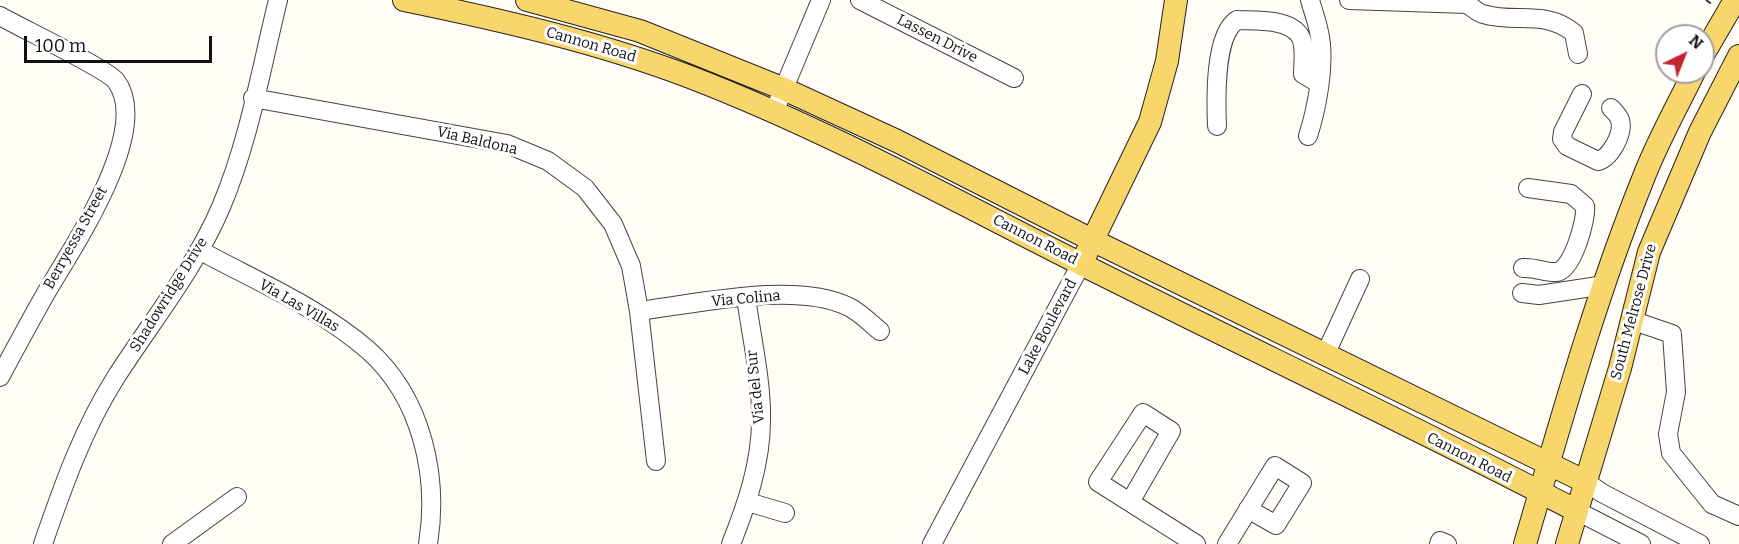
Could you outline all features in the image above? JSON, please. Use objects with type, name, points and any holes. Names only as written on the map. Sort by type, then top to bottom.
[{"type":"main road","name":"Cannon Road","points":[[404,0],[496,19],[632,56],[774,112],[886,164],[1577,512]]},
{"type":"main road","name":"Cannon Road","points":[[527,0],[640,31],[784,89],[897,141],[1092,240],[1586,482]]},
{"type":"main road","name":"Lake Boulevard","points":[[1081,264],[1150,122],[1167,61],[1176,0]]},
{"type":"main road","points":[[1715,34],[1735,0]]},
{"type":"main road","name":"South Melrose Drive","points":[[1567,544],[1649,252],[1700,132],[1739,56]]},
{"type":"main road","name":"South Melrose Drive","points":[[1525,544],[1605,285],[1635,199],[1647,168],[1688,84]]},
{"type":"main road","points":[[1635,199],[1641,208],[1636,227],[1649,252]]},
{"type":"main road","points":[[1314,379],[1325,355]]},
{"type":"street","name":"Shadowridge Drive","points":[[43,544],[69,470],[93,418],[115,379],[179,285],[221,207],[245,136],[278,0]]},
{"type":"street","points":[[774,112],[821,0]]},
{"type":"street","name":"Lassen Drive","points":[[860,0],[1014,78]]},
{"type":"street","points":[[1308,136],[1315,113],[1320,34],[1310,0]]},
{"type":"street","points":[[1349,0],[1467,4],[1482,14],[1548,20],[1563,24],[1574,33],[1578,54]]},
{"type":"street","name":"Berryessa Street","points":[[0,16],[114,79],[125,100],[121,144],[105,190],[0,377]]},
{"type":"street","points":[[1217,126],[1216,91],[1223,42],[1232,23],[1237,20],[1273,22],[1290,27],[1300,36],[1303,74],[1318,83]]},
{"type":"street","points":[[1582,94],[1563,132],[1562,139],[1567,146],[1598,161],[1605,159],[1611,152],[1620,127],[1620,120],[1611,108]]},
{"type":"street","name":"Via Baldona","points":[[253,98],[507,144],[548,160],[585,188],[613,224],[631,266],[639,311],[656,461]]},
{"type":"street","points":[[1523,268],[1536,267],[1556,272],[1563,270],[1571,260],[1586,214],[1585,206],[1571,194],[1528,188]]},
{"type":"street","name":"Via Las Villas","points":[[199,250],[334,324],[370,352],[394,381],[414,414],[422,436],[431,478],[433,515],[428,544]]},
{"type":"street","name":"Lake Boulevard","points":[[932,544],[1081,264]]},
{"type":"street","points":[[1325,355],[1360,279]]},
{"type":"street","points":[[1522,293],[1539,295],[1605,285]]},
{"type":"street","name":"Via Colina","points":[[639,311],[779,294],[814,298],[847,306],[880,331]]},
{"type":"street","name":"Via del Sur","points":[[731,544],[748,502],[759,455],[762,419],[746,297]]},
{"type":"street","points":[[1631,320],[1672,334],[1676,392],[1668,434],[1674,460],[1712,504],[1739,516]]},
{"type":"street","points":[[1130,502],[1171,431],[1143,413],[1098,482],[1196,544]]},
{"type":"street","name":"Cannon Road","points":[[1586,482],[1602,493],[1700,544]]},
{"type":"street","points":[[172,544],[237,497]]},
{"type":"street","points":[[748,502],[785,513]]},
{"type":"street","points":[[1227,544],[1248,509]]},
{"type":"street","name":"Cannon Road","points":[[1577,512],[1641,544]]},
{"type":"street","points":[[1439,544],[1440,541],[1447,544]]}]
